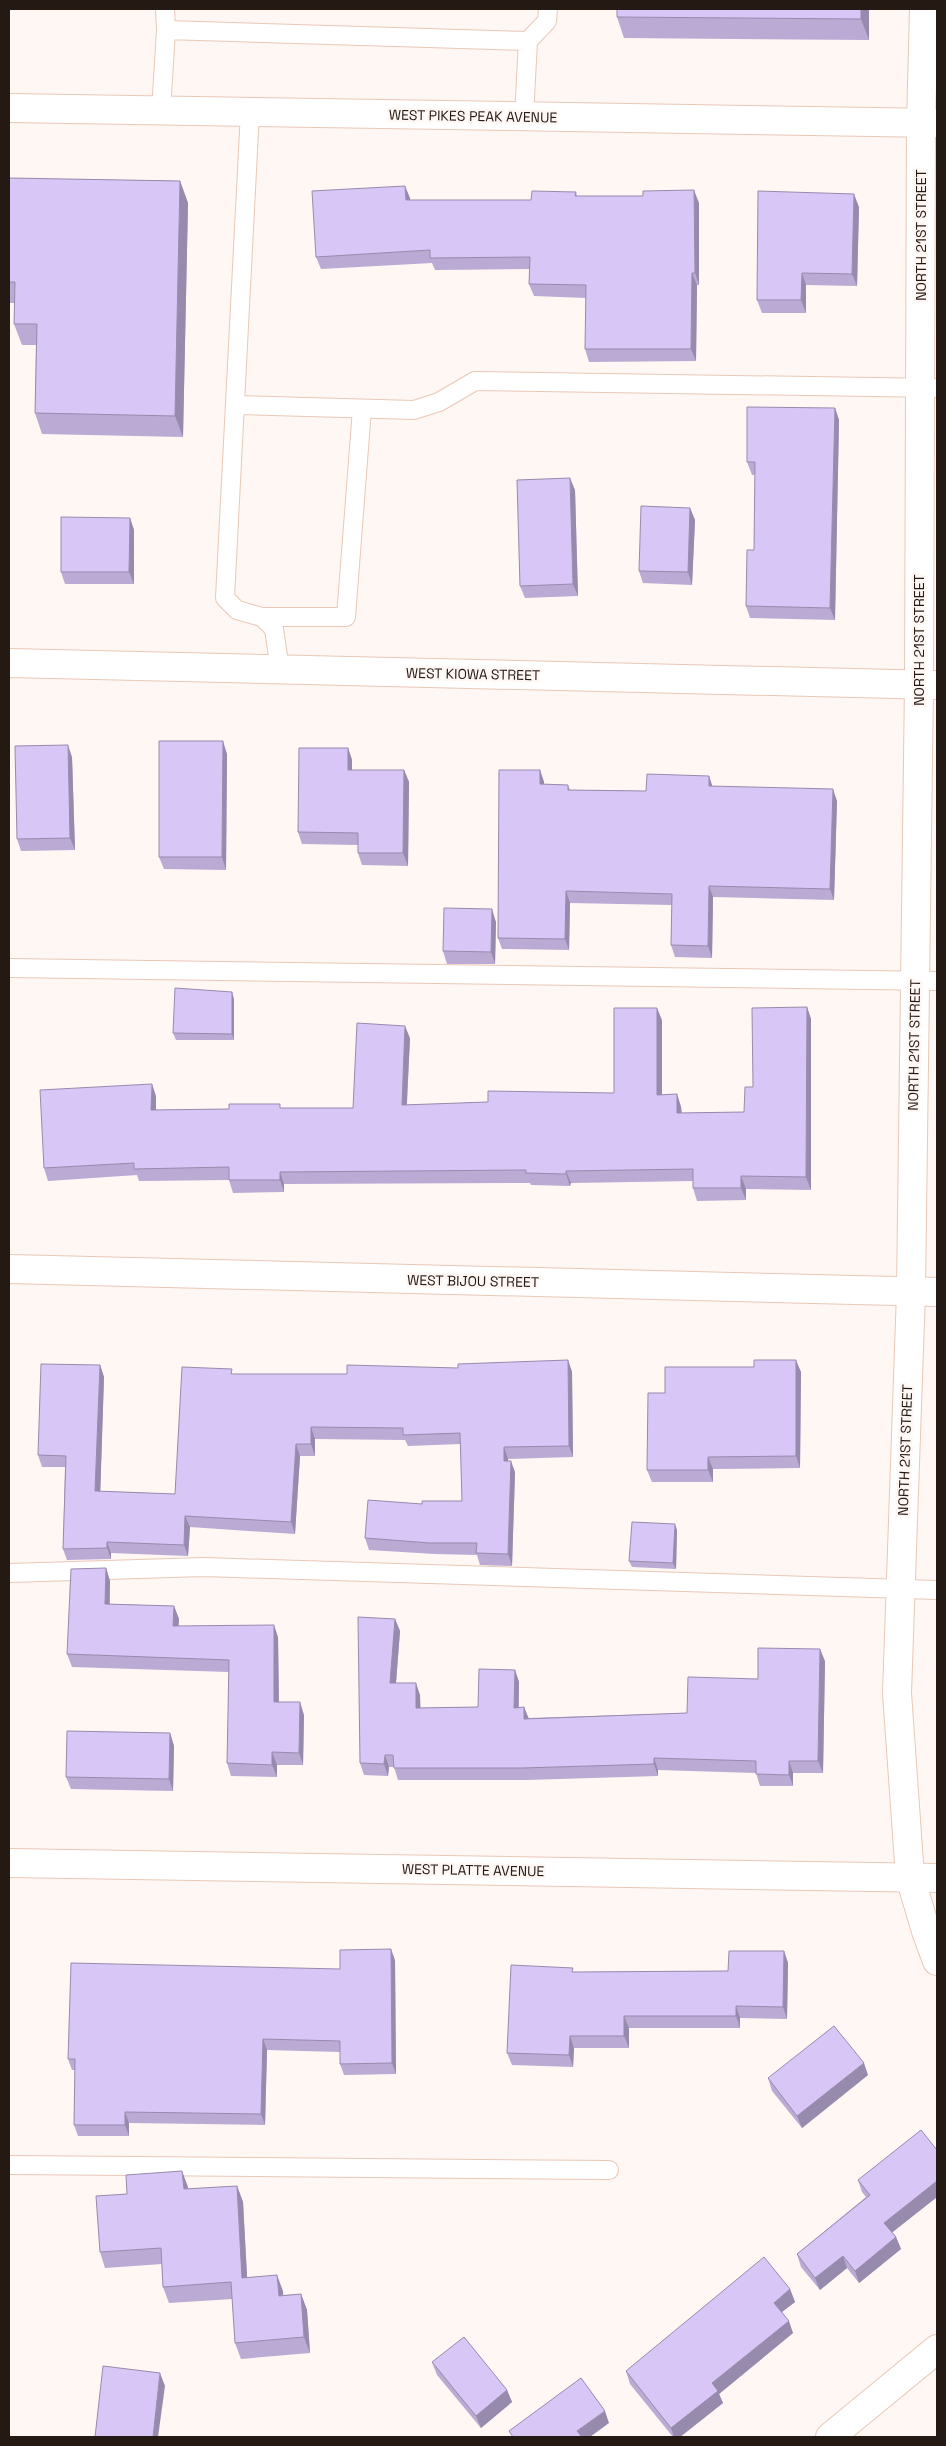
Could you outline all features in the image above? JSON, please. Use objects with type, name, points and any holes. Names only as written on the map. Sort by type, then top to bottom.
[{"type":"street","name":"NORTH 21ST STREET","points":[[924,9],[929,123],[924,1292],[901,1590],[897,1693],[910,1877],[937,1961]]},
{"type":"street","name":"WEST PIKES PEAK AVENUE","points":[[9,108],[929,123]]},
{"type":"street","name":"WEST KIOWA STREET","points":[[9,663],[928,684]]},
{"type":"street","name":"WEST BIJOU STREET","points":[[9,1269],[924,1292]]},
{"type":"street","name":"WEST PLATTE AVENUE","points":[[9,1863],[937,1878]]},
{"type":"street","points":[[830,2437],[937,2349]]},
{"type":"lane","points":[[162,111],[166,30],[164,9]]},
{"type":"lane","points":[[524,117],[528,41],[547,22],[548,9]]},
{"type":"lane","points":[[166,30],[528,41]]},
{"type":"lane","points":[[250,112],[226,598],[238,610],[262,617],[346,617],[362,409]]},
{"type":"lane","points":[[236,405],[414,410],[440,402],[475,381],[929,388]]},
{"type":"lane","points":[[262,617],[274,629],[280,670]]},
{"type":"lane","points":[[9,968],[926,981]]},
{"type":"lane","points":[[9,1573],[204,1567],[937,1590]]},
{"type":"lane","points":[[9,2165],[609,2170]]},
{"type":"building","points":[[617,9],[861,9],[861,19],[617,17]]},
{"type":"building","points":[[9,178],[180,181],[175,416],[35,413],[37,324],[14,324],[15,282],[9,282]]},
{"type":"building","points":[[405,186],[406,200],[531,200],[532,191],[576,192],[575,196],[643,196],[643,191],[694,190],[695,273],[692,273],[691,349],[585,349],[586,285],[529,284],[530,257],[430,258],[430,250],[316,257],[312,191]]},
{"type":"building","points":[[758,191],[854,194],[852,274],[802,273],[801,300],[757,300]]},
{"type":"building","points":[[747,407],[835,408],[830,608],[746,606],[747,550],[754,550],[755,462],[747,462]]},
{"type":"building","points":[[570,478],[573,584],[520,586],[517,480]]},
{"type":"building","points":[[641,506],[690,508],[688,572],[639,571]]},
{"type":"building","points":[[61,517],[130,518],[129,572],[61,572]]},
{"type":"building","points":[[159,741],[223,741],[222,857],[159,857]]},
{"type":"building","points":[[68,745],[70,838],[17,839],[15,746]]},
{"type":"building","points":[[299,748],[348,748],[348,770],[404,770],[403,853],[358,853],[358,833],[298,832]]},
{"type":"building","points":[[499,770],[540,770],[540,784],[568,785],[568,790],[646,791],[647,774],[709,776],[709,786],[833,789],[830,889],[709,886],[708,946],[671,945],[672,894],[566,891],[565,939],[498,938]]},
{"type":"building","points":[[444,908],[492,909],[491,952],[443,951]]},
{"type":"building","points":[[175,988],[232,992],[232,1034],[173,1033]]},
{"type":"building","points":[[807,1007],[806,1177],[741,1176],[741,1188],[693,1188],[693,1169],[566,1171],[566,1174],[526,1173],[526,1170],[280,1172],[280,1180],[229,1180],[229,1167],[134,1169],[134,1163],[44,1168],[40,1090],[152,1084],[151,1110],[229,1109],[229,1104],[280,1104],[280,1108],[353,1108],[357,1023],[405,1026],[402,1105],[488,1102],[488,1091],[614,1093],[614,1008],[657,1008],[657,1095],[677,1094],[677,1113],[744,1112],[745,1087],[753,1087],[752,1008]]},
{"type":"building","points":[[568,1360],[569,1446],[504,1447],[504,1461],[511,1461],[508,1554],[476,1553],[477,1543],[430,1543],[365,1538],[368,1500],[422,1504],[422,1501],[462,1501],[460,1433],[403,1435],[403,1428],[311,1427],[311,1444],[296,1444],[291,1522],[185,1516],[184,1545],[107,1542],[107,1548],[63,1549],[66,1456],[38,1455],[41,1364],[100,1365],[95,1491],[175,1494],[182,1367],[232,1369],[231,1374],[347,1374],[347,1365],[458,1368],[458,1364]]},
{"type":"building","points":[[754,1360],[796,1360],[796,1456],[708,1457],[708,1470],[647,1470],[648,1393],[665,1393],[665,1367],[754,1367]]},
{"type":"building","points":[[632,1522],[675,1524],[673,1563],[629,1561]]},
{"type":"building","points":[[106,1568],[105,1604],[174,1606],[173,1626],[274,1625],[274,1702],[300,1702],[299,1753],[272,1752],[272,1765],[227,1763],[229,1660],[67,1654],[71,1569]]},
{"type":"building","points":[[358,1617],[395,1619],[390,1683],[416,1683],[416,1708],[478,1707],[479,1669],[515,1670],[514,1708],[524,1707],[524,1719],[687,1713],[688,1677],[758,1679],[758,1648],[820,1649],[818,1761],[789,1761],[789,1775],[756,1774],[756,1761],[654,1758],[654,1764],[522,1768],[394,1768],[393,1755],[385,1755],[384,1764],[360,1763]]},
{"type":"building","points":[[67,1731],[170,1733],[169,1779],[66,1777]]},
{"type":"building","points":[[391,1949],[392,2063],[340,2064],[340,2041],[263,2039],[261,2114],[125,2112],[125,2125],[74,2125],[75,2059],[68,2059],[71,1963],[340,1969],[340,1950]]},
{"type":"building","points":[[729,1951],[784,1951],[783,2007],[736,2006],[736,2016],[624,2016],[624,2036],[570,2036],[569,2055],[507,2053],[511,1965],[573,1968],[572,1972],[728,1971]]},
{"type":"building","points":[[834,2026],[864,2063],[797,2116],[768,2078]]},
{"type":"building","points":[[921,2130],[937,2150],[937,2181],[884,2223],[896,2237],[855,2271],[843,2256],[815,2278],[797,2254],[870,2195],[858,2180]]},
{"type":"building","points":[[182,2171],[184,2189],[237,2186],[242,2278],[277,2275],[279,2296],[301,2294],[304,2337],[235,2343],[231,2282],[163,2287],[161,2248],[100,2252],[96,2196],[127,2194],[126,2175]]},
{"type":"building","points":[[764,2257],[790,2289],[774,2303],[789,2321],[712,2383],[718,2391],[671,2428],[626,2371]]},
{"type":"building","points":[[464,2337],[507,2390],[476,2416],[432,2362]]},
{"type":"building","points":[[103,2366],[160,2373],[153,2437],[95,2437]]},
{"type":"building","points":[[581,2378],[605,2411],[577,2431],[582,2437],[513,2437],[509,2431]]}]
